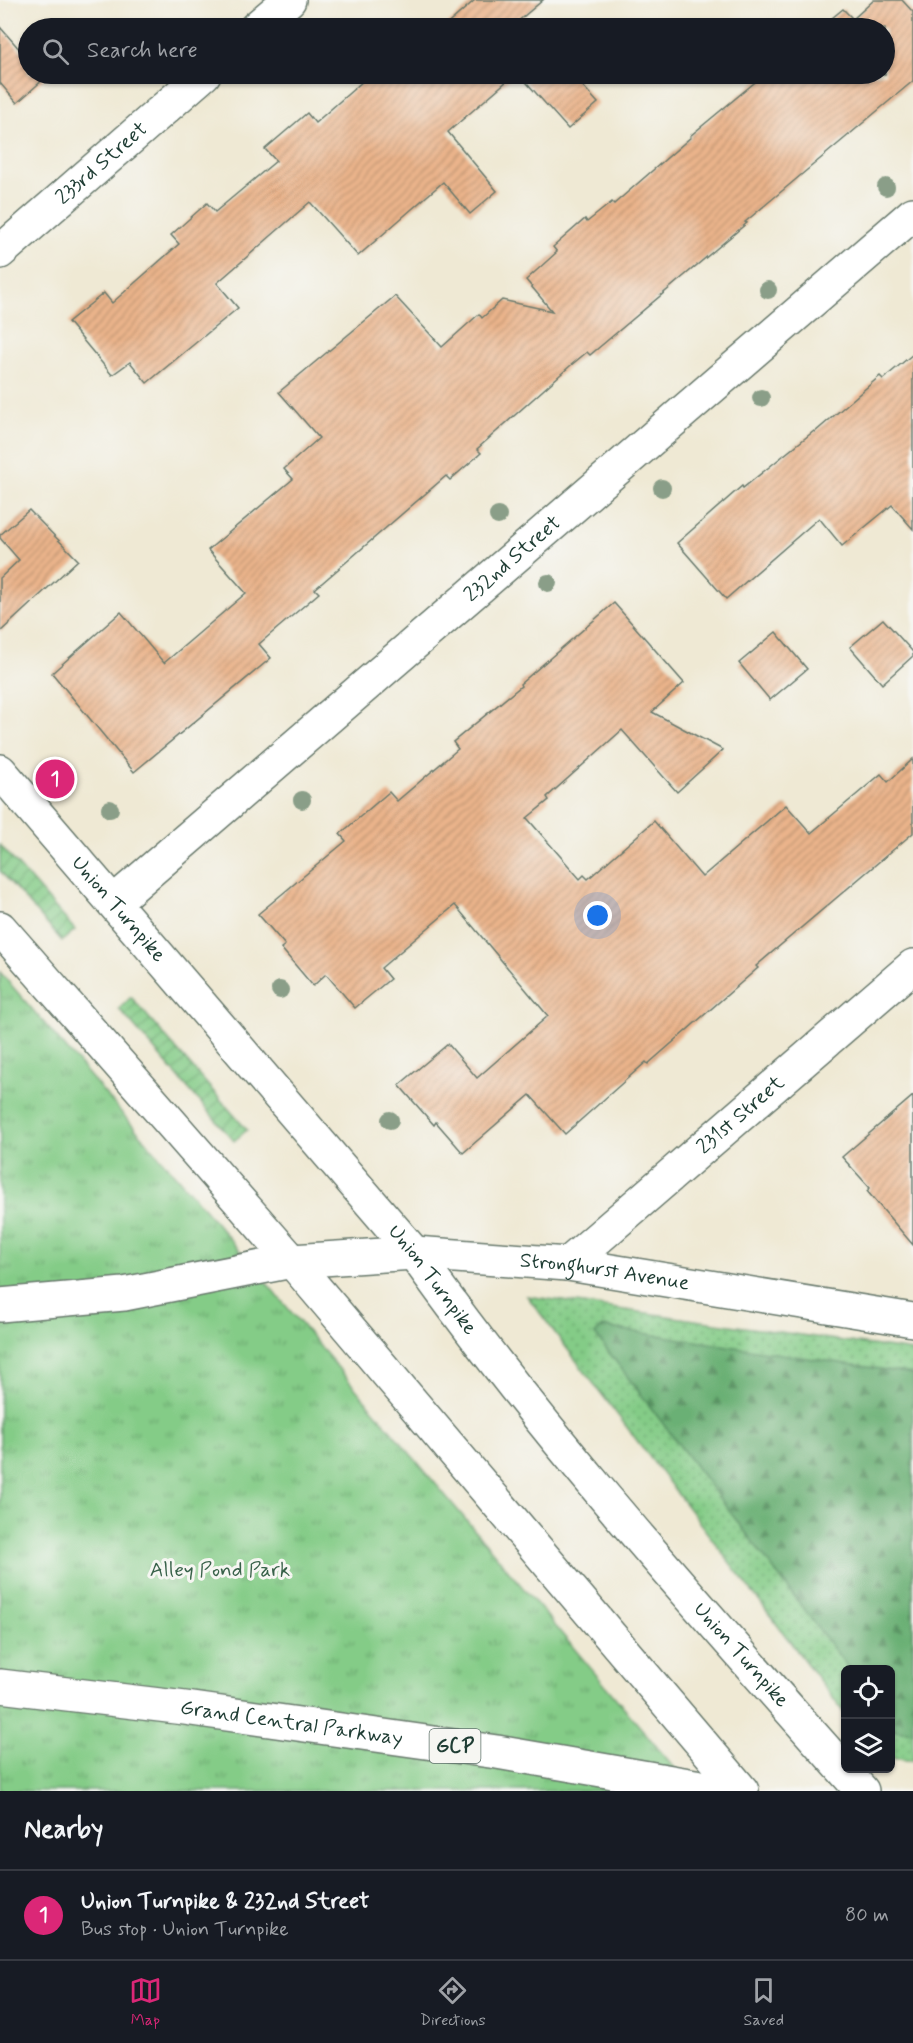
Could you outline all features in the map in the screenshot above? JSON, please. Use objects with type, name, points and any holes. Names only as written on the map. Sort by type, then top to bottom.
[{"type":"main road","points":[[268,18],[289,0]]},
{"type":"main road","name":"233rd Street","points":[[0,252],[193,84]]},
{"type":"main road","name":"232nd Street","points":[[114,902],[913,214]]},
{"type":"main road","name":"Union Turnpike","points":[[0,771],[414,1253],[461,1318],[634,1534],[862,1791]]},
{"type":"main road","points":[[0,928],[292,1261],[742,1791]]},
{"type":"main road","name":"231st Street","points":[[568,1264],[913,966]]},
{"type":"main road","name":"Stronghurst Avenue","points":[[0,1305],[124,1294],[292,1261],[414,1253],[568,1264],[913,1320]]},
{"type":"main road","name":"Grand Central Parkway","points":[[0,1686],[184,1708],[497,1752],[724,1791]]},
{"type":"green space","points":[[0,845],[75,930],[62,941],[0,871]]},
{"type":"green space","name":"Alley Pond Park","points":[[0,972],[202,1206],[694,1791],[0,1791]]},
{"type":"green space","points":[[131,997],[247,1130],[234,1141],[119,1009]]},
{"type":"green space","points":[[527,1296],[913,1351],[913,1761],[895,1759],[895,1665],[841,1665],[841,1709]]},
{"type":"green space","points":[[603,1327],[913,1374],[913,1732],[895,1730],[895,1665],[846,1665],[595,1334]]},
{"type":"building","points":[[475,0],[543,0],[522,18],[454,18]]},
{"type":"building","points":[[874,0],[902,0],[913,12],[913,81],[590,355],[587,352],[570,366],[477,449],[481,453],[450,480],[446,476],[315,589],[319,593],[259,644],[271,658],[134,772],[52,673],[121,612],[164,663],[246,593],[208,550],[293,479],[284,469],[319,438],[279,392],[395,296],[442,347],[479,314],[482,318],[502,300],[552,311],[526,280],[557,252],[553,247],[585,219],[587,222],[612,202],[614,204],[753,84],[895,84],[895,18],[854,18]]},
{"type":"building","points":[[843,9],[852,18],[832,18]]},
{"type":"building","points":[[0,27],[18,48],[18,84],[38,84],[17,103],[0,83]]},
{"type":"building","points":[[360,84],[503,84],[448,132],[497,191],[470,214],[443,182],[358,256],[310,202],[217,283],[238,308],[147,383],[130,362],[112,375],[68,322],[104,293],[112,303],[179,244],[171,235],[207,203],[215,212],[276,161],[265,149],[307,113],[315,123]]},
{"type":"building","points":[[528,84],[581,84],[598,103],[568,129]]},
{"type":"building","points":[[913,354],[913,529],[892,505],[842,546],[819,518],[726,599],[677,543],[742,486],[743,488],[815,432],[880,376],[883,379]]},
{"type":"building","points":[[29,510],[78,560],[0,632],[0,578],[19,560],[0,538],[0,535]]},
{"type":"building","points":[[614,603],[684,683],[652,712],[723,750],[677,792],[622,730],[547,797],[549,800],[527,818],[580,879],[584,875],[588,879],[654,821],[702,877],[786,805],[811,833],[881,774],[888,782],[913,759],[913,833],[756,966],[758,968],[565,1134],[530,1095],[463,1153],[436,1122],[434,1125],[399,1085],[448,1044],[477,1078],[548,1016],[455,905],[381,968],[390,979],[355,1008],[326,974],[313,986],[281,948],[285,945],[258,914],[346,841],[340,834],[389,792],[397,801],[458,749],[453,742],[521,686],[520,684]]},
{"type":"building","points":[[883,619],[913,652],[913,656],[882,684],[850,647]]},
{"type":"building","points":[[776,632],[807,669],[770,700],[739,663]]},
{"type":"building","points":[[913,1096],[913,1245],[867,1191],[870,1188],[842,1157]]},
{"type":"place","name":"Union Turnpike & 232nd Street","points":[[55,779]]}]
